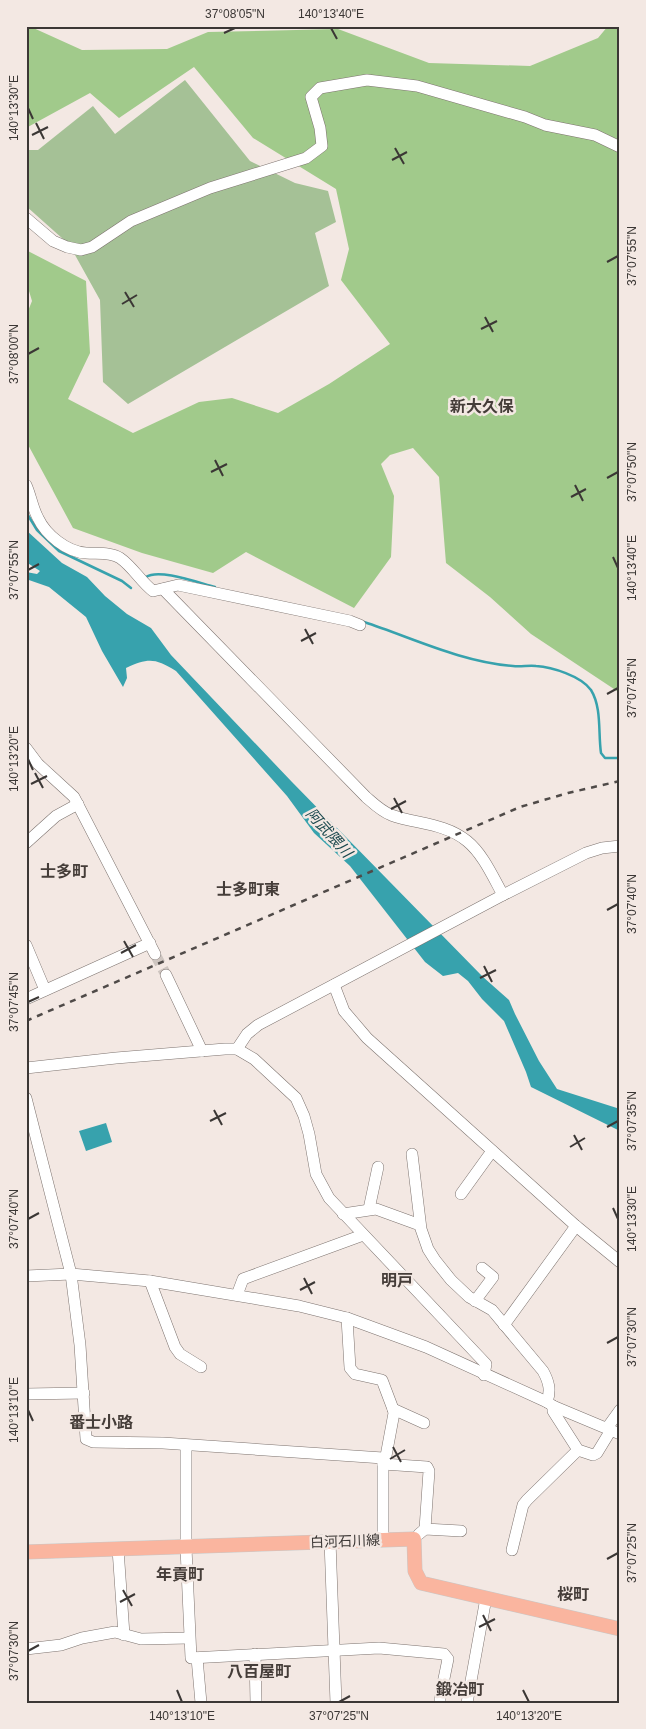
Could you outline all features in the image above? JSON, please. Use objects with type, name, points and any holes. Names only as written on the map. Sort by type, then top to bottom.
[{"type":"main road","name":"白河石川線","points":[[26,1552],[414,1539]]},
{"type":"main road","points":[[414,1539],[415,1571],[421,1583],[620,1629]]},
{"type":"street","points":[[26,218],[53,242],[81,250],[92,247],[131,221],[210,188],[306,158],[322,146],[320,128],[311,97],[320,88],[367,80],[417,86],[525,117],[545,125],[596,134],[620,147]]},
{"type":"street","points":[[26,485],[38,520],[57,541],[72,550],[84,553],[113,555],[121,559],[154,591],[178,585],[350,621],[360,625]]},
{"type":"street","points":[[163,589],[380,810],[390,815],[446,829],[467,841],[479,853],[503,895]]},
{"type":"street","points":[[26,748],[38,764],[74,797],[153,948],[26,999]]},
{"type":"street","points":[[26,843],[56,816],[78,804]]},
{"type":"street","points":[[237,1050],[247,1034],[258,1025],[586,853],[602,848],[620,846]]},
{"type":"street","points":[[26,945],[45,990]]},
{"type":"street","points":[[166,976],[202,1051]]},
{"type":"street","points":[[334,985],[344,1011],[367,1038],[576,1226],[620,1262]]},
{"type":"street","points":[[26,1068],[202,1051],[237,1050],[254,1059],[296,1098],[309,1134],[316,1174],[329,1198],[486,1364],[484,1375]]},
{"type":"street","points":[[26,1098],[71,1274],[80,1345],[87,1441],[186,1445],[383,1461],[427,1467],[429,1471],[425,1529],[414,1539]]},
{"type":"street","points":[[461,1194],[492,1151]]},
{"type":"street","points":[[412,1154],[420,1225],[428,1249],[435,1260],[463,1291],[475,1301],[492,1310],[544,1371],[550,1392],[550,1404],[578,1450],[593,1455],[597,1453],[612,1431],[620,1410]]},
{"type":"street","points":[[369,1210],[378,1167]]},
{"type":"street","points":[[344,1214],[369,1210],[384,1212],[420,1225]]},
{"type":"street","points":[[504,1325],[576,1226]]},
{"type":"street","points":[[237,1295],[243,1279],[363,1235]]},
{"type":"street","points":[[475,1301],[493,1277],[482,1268]]},
{"type":"street","points":[[26,1276],[71,1274],[150,1281],[299,1306],[347,1318],[426,1347],[484,1375],[612,1431]]},
{"type":"street","points":[[150,1281],[175,1347],[180,1354],[201,1367]]},
{"type":"street","points":[[347,1318],[350,1368],[355,1374],[382,1380],[393,1409],[424,1423]]},
{"type":"street","points":[[26,1394],[84,1393]]},
{"type":"street","points":[[383,1540],[383,1461],[386,1456],[393,1409]]},
{"type":"street","points":[[186,1445],[186,1548],[191,1658],[379,1648],[444,1654],[448,1659],[440,1703]]},
{"type":"street","points":[[512,1550],[523,1505],[578,1450]]},
{"type":"street","points":[[425,1529],[461,1531]]},
{"type":"street","points":[[330,1541],[336,1703]]},
{"type":"street","points":[[118,1549],[124,1635]]},
{"type":"street","points":[[467,1703],[486,1598]]},
{"type":"street","points":[[26,1649],[61,1645],[96,1635],[115,1632],[141,1639],[190,1638]]},
{"type":"street","points":[[255,1654],[256,1703]]},
{"type":"street","points":[[197,1658],[201,1703]]},
{"type":"green space","points":[[26,26],[82,50],[167,49],[208,32],[338,29],[429,63],[530,66],[598,38],[608,26],[620,26],[620,693],[531,634],[490,597],[446,563],[439,477],[413,448],[390,455],[381,464],[394,496],[391,557],[354,608],[246,552],[213,573],[142,553],[73,528],[26,441],[26,316],[32,301],[26,281],[26,250],[86,281],[90,353],[68,399],[133,433],[199,402],[232,398],[278,413],[329,384],[390,344],[341,280],[349,249],[336,189],[253,138],[194,67],[119,118],[90,93],[26,128]]},
{"type":"green space","points":[[185,80],[250,161],[295,183],[328,191],[336,222],[315,233],[329,286],[128,404],[103,382],[100,300],[75,255],[63,239],[26,206],[26,150],[38,150],[93,106],[115,134]]},
{"type":"water","name":"阿武隈川","points":[[26,530],[62,563],[87,577],[105,596],[127,614],[151,628],[171,655],[292,782],[483,977],[509,1000],[539,1061],[557,1089],[620,1109],[620,1131],[531,1087],[504,1021],[482,999],[468,981],[458,973],[443,976],[425,962],[350,866],[314,833],[287,796],[176,671],[157,662],[140,662],[126,668],[127,678],[123,687],[102,651],[86,617],[49,587],[26,579],[26,572],[37,574],[40,571],[26,562]]},
{"type":"water","points":[[106,1123],[112,1142],[86,1151],[79,1131]]},
{"type":"waterway","points":[[26,512],[37,530],[59,551],[122,581],[131,588]]},
{"type":"waterway","points":[[146,577],[160,574],[169,575],[215,587]]},
{"type":"waterway","points":[[364,622],[456,655],[494,664],[533,666],[558,670],[580,680],[591,690],[597,705],[601,753],[605,758],[620,758]]},
{"type":"tunnel","points":[[155,954],[166,975]]},
{"type":"railway","points":[[26,1021],[520,807],[620,781]]},
{"type":"district","name":"新大久保","points":[[482,406]]},
{"type":"district","name":"士多町","points":[[64,871]]},
{"type":"district","name":"士多町東","points":[[248,889]]},
{"type":"district","name":"明戸","points":[[397,1280]]},
{"type":"district","name":"番士小路","points":[[101,1422]]},
{"type":"district","name":"年貢町","points":[[180,1574]]},
{"type":"district","name":"桜町","points":[[573,1594]]},
{"type":"district","name":"八百屋町","points":[[259,1671]]},
{"type":"district","name":"鍛冶町","points":[[460,1689]]}]
